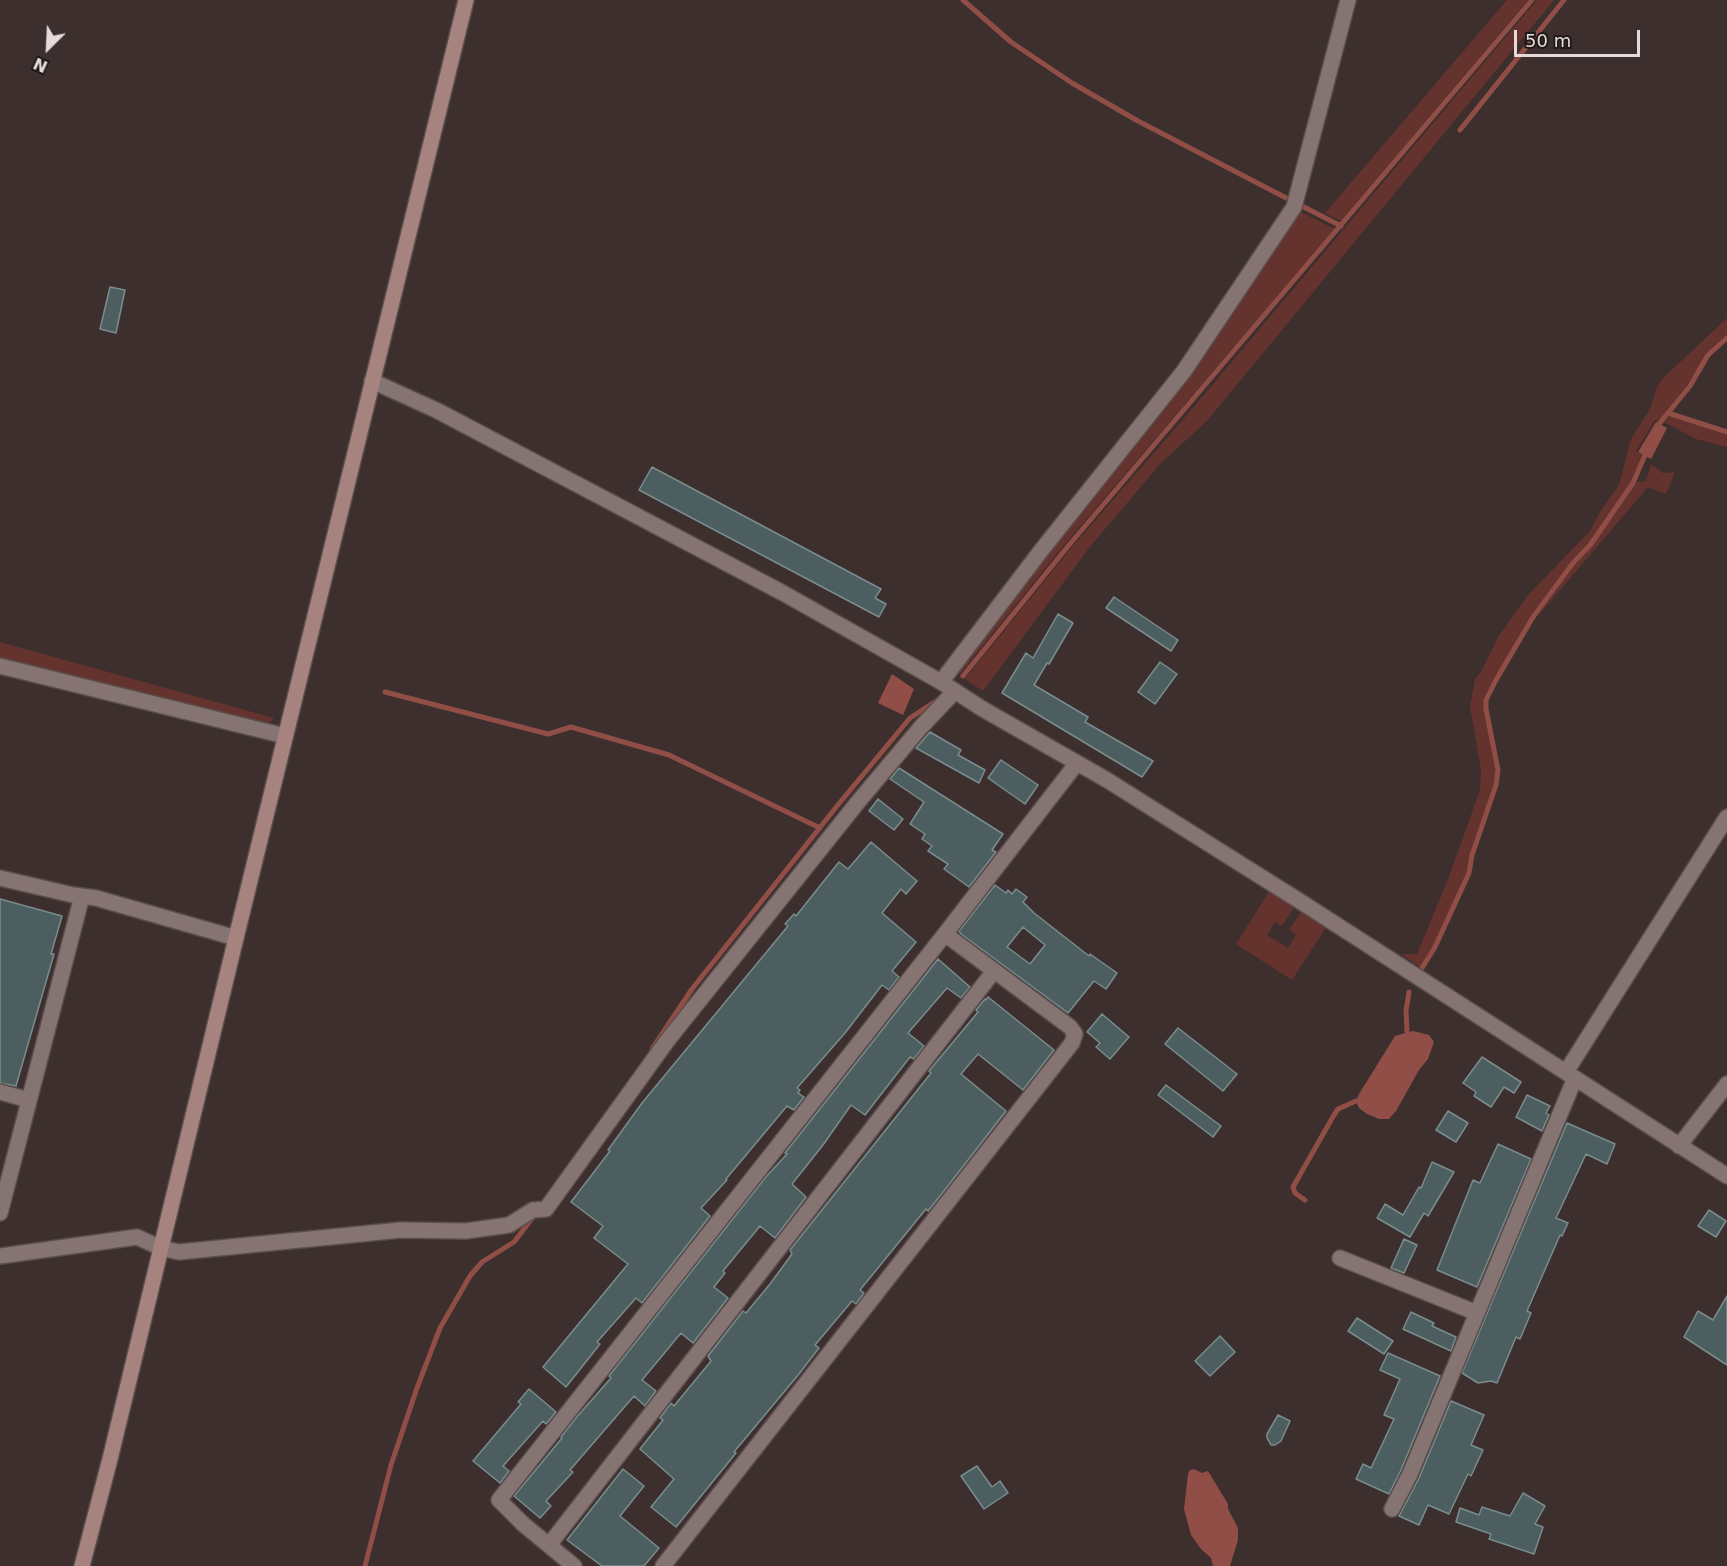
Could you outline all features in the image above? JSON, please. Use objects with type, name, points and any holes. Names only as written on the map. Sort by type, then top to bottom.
[{"type":"main road","points":[[82,1566],[111,1459],[285,736],[466,0]]},
{"type":"street","points":[[941,682],[1040,552],[1184,371],[1294,207],[1348,0]]},
{"type":"street","points":[[372,381],[436,410],[783,593],[941,682],[1298,900],[1727,1176]]},
{"type":"street","points":[[0,666],[285,736]]},
{"type":"street","points":[[0,1256],[137,1237],[161,1248],[179,1252],[400,1230],[466,1231],[509,1225],[533,1210],[546,1209],[667,1041],[858,802],[921,727],[955,691]]},
{"type":"street","points":[[574,1566],[523,1524],[500,1500],[1077,763]]},
{"type":"street","points":[[1392,1509],[1410,1474],[1477,1313],[1570,1075],[1727,817]]},
{"type":"street","points":[[0,878],[96,898],[236,938]]},
{"type":"street","points":[[0,1213],[82,896]]},
{"type":"street","points":[[663,1566],[1072,1043],[1075,1034],[1070,1027],[945,934]]},
{"type":"street","points":[[549,1545],[994,971]]},
{"type":"street","points":[[1680,1146],[1727,1084]]},
{"type":"street","points":[[0,1092],[30,1100]]},
{"type":"street","points":[[1340,1258],[1477,1313]]},
{"type":"shaded area","points":[[1507,0],[1528,0],[1341,221],[1325,213]]},
{"type":"shaded area","points":[[1537,0],[1554,0],[1207,421],[1160,464],[1089,548],[983,691],[965,679],[1072,547],[1192,409]]},
{"type":"shaded area","points":[[1299,211],[1335,229],[1065,544],[960,674],[957,672]]},
{"type":"shaded area","points":[[1727,318],[1727,335],[1706,354],[1687,385],[1659,421],[1655,420],[1636,451],[1642,455],[1631,483],[1590,543],[1571,562],[1531,615],[1484,700],[1494,754],[1496,771],[1494,784],[1470,853],[1467,872],[1433,946],[1420,967],[1401,954],[1417,954],[1449,877],[1480,790],[1481,770],[1470,707],[1475,679],[1481,672],[1498,637],[1529,594],[1590,531],[1619,485],[1631,439],[1650,409],[1657,387],[1663,378]]},
{"type":"shaded area","points":[[1670,416],[1727,435],[1727,447],[1696,439],[1664,422]]},
{"type":"shaded area","points":[[1656,422],[1667,428],[1651,459],[1638,452]]},
{"type":"shaded area","points":[[1651,464],[1663,473],[1675,472],[1666,494],[1648,487],[1537,617],[1574,566],[1593,545],[1637,482],[1646,481]]},
{"type":"shaded area","points":[[0,642],[274,718],[270,722],[260,723],[0,660]]},
{"type":"shaded area","points":[[892,674],[914,689],[903,715],[878,703]]},
{"type":"shaded area","points":[[1270,890],[1295,906],[1282,926],[1275,922],[1267,935],[1288,948],[1296,935],[1289,930],[1302,910],[1327,926],[1292,980],[1236,944]]},
{"type":"shaded area","points":[[1413,1031],[1429,1035],[1434,1042],[1428,1059],[1389,1119],[1379,1119],[1367,1114],[1359,1108],[1356,1101],[1359,1094],[1395,1036]]},
{"type":"shaded area","points":[[1194,1469],[1202,1473],[1208,1471],[1228,1504],[1228,1509],[1238,1528],[1238,1540],[1230,1566],[1213,1566],[1211,1558],[1191,1535],[1184,1509],[1188,1474]]},
{"type":"building","points":[[110,287],[125,290],[116,333],[100,329]]},
{"type":"building","points":[[652,467],[881,589],[875,598],[886,604],[879,617],[639,490]]},
{"type":"building","points":[[1114,597],[1178,640],[1171,651],[1106,608]]},
{"type":"building","points":[[1058,614],[1073,623],[1034,685],[1088,717],[1085,722],[1153,761],[1142,777],[1002,693],[1026,653],[1033,658]]},
{"type":"building","points":[[1160,662],[1177,674],[1155,704],[1138,692]]},
{"type":"building","points":[[930,732],[961,750],[958,755],[985,770],[979,783],[916,748]]},
{"type":"building","points":[[1001,760],[1038,785],[1025,804],[988,778]]},
{"type":"building","points":[[899,768],[1003,834],[992,850],[996,852],[969,887],[944,869],[948,864],[928,851],[932,846],[922,839],[925,834],[910,824],[924,802],[890,779]]},
{"type":"building","points":[[878,799],[903,819],[894,830],[869,811]]},
{"type":"building","points":[[871,842],[917,881],[906,894],[901,889],[882,913],[916,942],[892,971],[899,977],[889,990],[882,985],[845,1033],[797,1088],[800,1090],[798,1093],[804,1097],[794,1110],[787,1106],[727,1180],[701,1208],[710,1216],[642,1303],[636,1298],[597,1342],[600,1344],[566,1387],[543,1367],[628,1264],[594,1238],[603,1226],[571,1202],[610,1151],[608,1150],[642,1103],[788,926],[785,924],[794,914],[796,916],[839,862],[848,869]]},
{"type":"building","points":[[995,885],[1006,893],[1008,890],[1012,894],[1016,889],[1027,897],[1023,902],[1034,913],[1089,956],[1090,954],[1117,973],[1106,989],[1094,981],[1068,1013],[959,931]],"holes":[[[1023,927],[1045,945],[1030,964],[1007,947]]]},
{"type":"building","points":[[0,899],[62,916],[51,954],[54,954],[16,1086],[0,1083]]},
{"type":"building","points":[[938,959],[970,987],[961,998],[947,988],[908,1033],[924,1046],[914,1059],[910,1057],[865,1115],[851,1105],[792,1184],[806,1197],[775,1238],[760,1226],[723,1271],[725,1273],[714,1287],[728,1298],[693,1343],[681,1333],[642,1380],[656,1391],[645,1406],[634,1396],[570,1470],[573,1472],[546,1501],[551,1506],[540,1518],[514,1496],[611,1378],[609,1376],[765,1178],[787,1154],[785,1153]]},
{"type":"building","points":[[988,997],[1054,1050],[1023,1090],[978,1054],[961,1074],[1006,1111],[928,1211],[926,1209],[860,1290],[864,1293],[856,1304],[852,1301],[815,1345],[819,1348],[676,1527],[651,1507],[674,1479],[640,1449],[663,1420],[660,1418],[671,1403],[674,1406],[711,1361],[708,1356],[743,1311],[746,1313],[770,1284],[792,1254],[790,1250],[931,1073],[929,1071]]},
{"type":"building","points":[[1102,1014],[1129,1037],[1110,1059],[1096,1047],[1100,1043],[1087,1032]]},
{"type":"building","points":[[1178,1028],[1237,1074],[1223,1091],[1165,1044]]},
{"type":"building","points":[[1482,1057],[1521,1082],[1514,1093],[1504,1087],[1491,1107],[1474,1096],[1476,1092],[1463,1083]]},
{"type":"building","points":[[1166,1085],[1221,1126],[1213,1137],[1158,1095]]},
{"type":"building","points":[[1527,1095],[1550,1106],[1542,1131],[1516,1117]]},
{"type":"building","points":[[1448,1111],[1468,1123],[1456,1142],[1436,1130]]},
{"type":"building","points":[[1567,1123],[1615,1144],[1607,1164],[1586,1154],[1556,1218],[1568,1223],[1562,1236],[1560,1235],[1527,1311],[1531,1313],[1520,1339],[1516,1337],[1497,1383],[1491,1381],[1478,1383],[1462,1373]]},
{"type":"building","points":[[1498,1144],[1531,1159],[1477,1287],[1437,1270],[1473,1180],[1480,1183]]},
{"type":"building","points":[[1432,1162],[1454,1172],[1428,1216],[1424,1213],[1410,1237],[1377,1218],[1385,1204],[1403,1215],[1419,1187],[1421,1188]]},
{"type":"building","points":[[1709,1210],[1726,1221],[1716,1237],[1698,1226]]},
{"type":"building","points":[[1404,1239],[1417,1245],[1404,1273],[1391,1268]]},
{"type":"building","points":[[1727,1296],[1727,1365],[1684,1337],[1698,1311],[1713,1320]]},
{"type":"building","points":[[1411,1312],[1434,1323],[1432,1326],[1456,1337],[1451,1351],[1403,1329]]},
{"type":"building","points":[[1357,1318],[1393,1341],[1384,1354],[1348,1331]]},
{"type":"building","points":[[1220,1336],[1235,1352],[1210,1376],[1195,1361]]},
{"type":"building","points":[[1388,1353],[1440,1376],[1389,1494],[1356,1479],[1363,1464],[1371,1468],[1394,1419],[1384,1415],[1400,1379],[1380,1370]]},
{"type":"building","points":[[529,1389],[556,1412],[546,1424],[543,1421],[503,1466],[509,1471],[500,1483],[473,1461],[521,1404],[518,1402]]},
{"type":"building","points":[[1451,1401],[1484,1415],[1471,1445],[1483,1450],[1471,1476],[1468,1474],[1449,1514],[1428,1505],[1419,1525],[1399,1516],[1419,1478]]},
{"type":"building","points":[[1278,1415],[1290,1421],[1281,1441],[1271,1445],[1267,1434]]},
{"type":"building","points":[[977,1466],[992,1487],[1000,1481],[1008,1493],[984,1509],[961,1476]]},
{"type":"building","points":[[623,1469],[644,1486],[620,1516],[659,1548],[644,1566],[602,1566],[567,1540]]},
{"type":"building","points":[[1523,1493],[1545,1506],[1535,1524],[1543,1527],[1534,1554],[1489,1539],[1491,1534],[1456,1522],[1460,1508],[1479,1515],[1482,1507],[1510,1516]]},
{"type":"waterway","points":[[963,0],[1011,42],[1072,83],[1138,121],[1292,201]]},
{"type":"waterway","points":[[963,676],[1069,545],[1532,0]]},
{"type":"waterway","points":[[1460,130],[1564,0]]},
{"type":"waterway","points":[[1300,205],[1341,226]]},
{"type":"waterway","points":[[1659,424],[1690,386],[1708,355],[1727,338]]},
{"type":"waterway","points":[[1668,413],[1727,432]]},
{"type":"waterway","points":[[1422,968],[1435,947],[1469,873],[1472,855],[1496,785],[1498,770],[1486,700],[1533,617],[1573,563],[1591,544],[1633,483],[1645,455]]},
{"type":"waterway","points":[[385,692],[548,734],[571,727],[669,755],[820,828]]},
{"type":"waterway","points":[[652,1049],[692,989],[837,806],[910,718],[939,699]]},
{"type":"waterway","points":[[1407,1032],[1406,1011],[1409,992]]},
{"type":"waterway","points":[[1305,1200],[1295,1193],[1293,1187],[1338,1109],[1356,1101]]},
{"type":"waterway","points":[[365,1566],[391,1465],[440,1328],[470,1276],[482,1262],[514,1242],[534,1216]]}]
